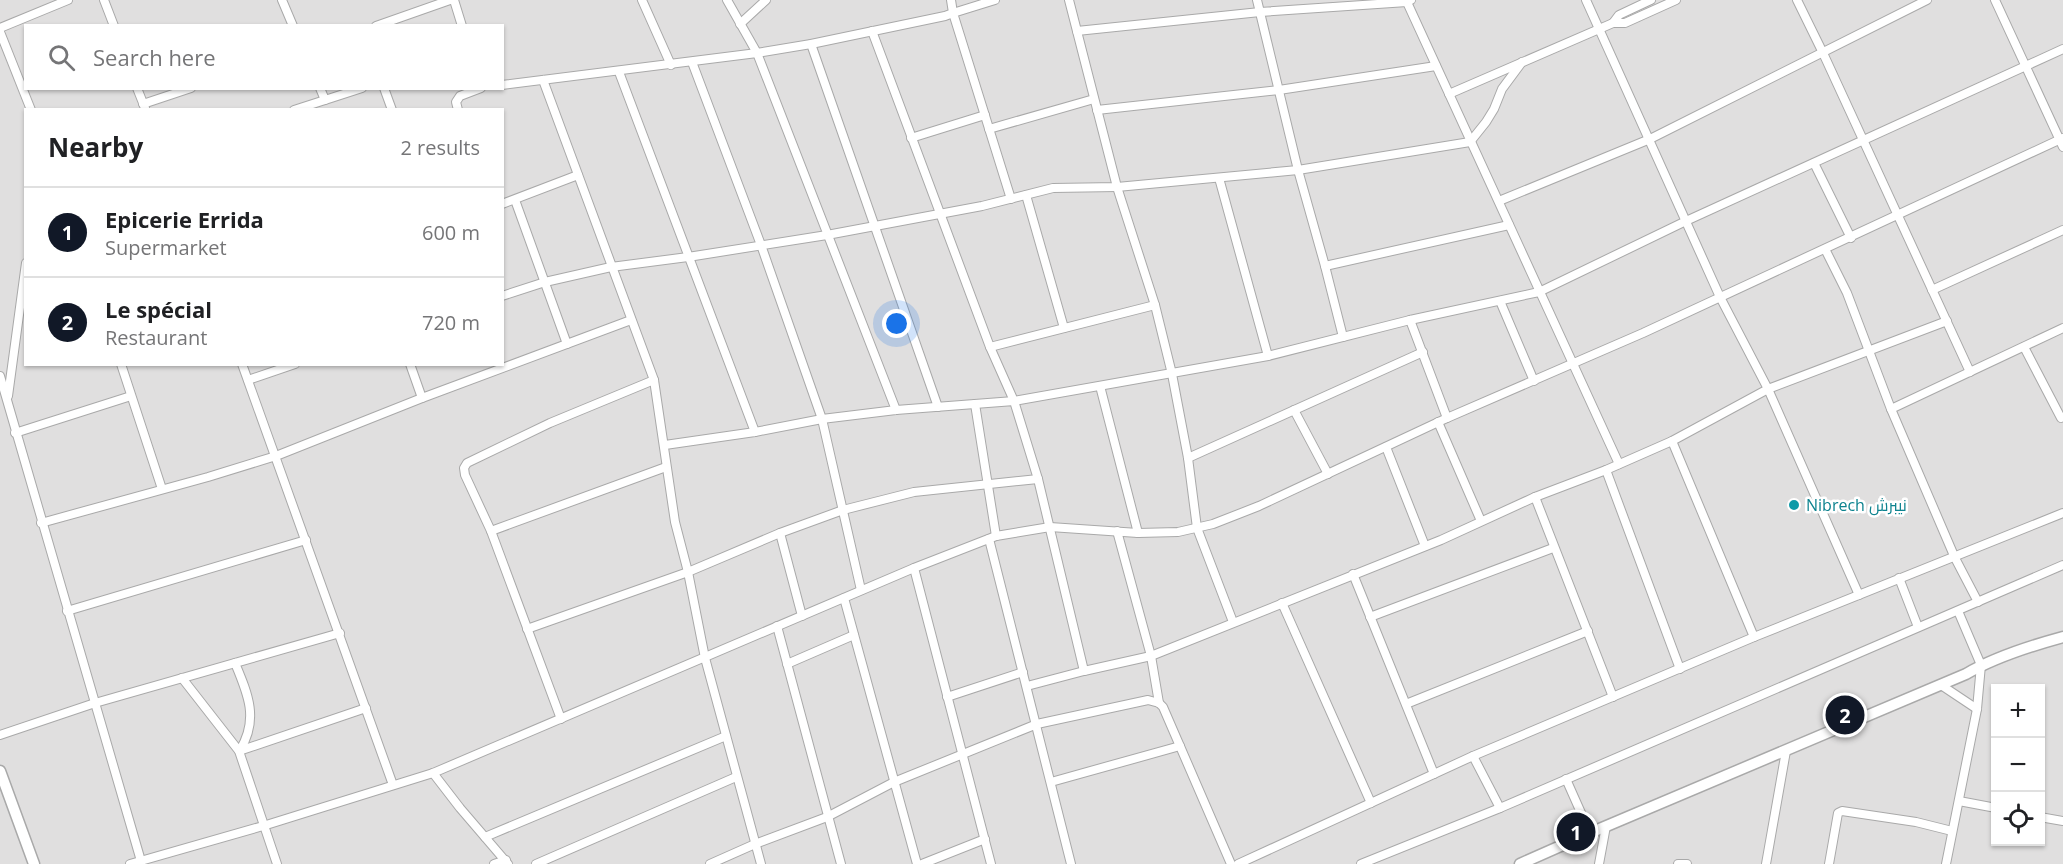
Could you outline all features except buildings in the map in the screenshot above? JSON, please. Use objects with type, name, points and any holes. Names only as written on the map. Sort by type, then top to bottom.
[{"type":"street","points":[[30,108],[0,30],[68,0]]},
{"type":"street","points":[[104,0],[113,24]]},
{"type":"street","points":[[282,0],[291,24]]},
{"type":"street","points":[[382,24],[452,0],[461,24]]},
{"type":"street","points":[[642,0],[670,64]]},
{"type":"street","points":[[727,0],[757,53],[896,410]]},
{"type":"street","points":[[741,24],[766,0]]},
{"type":"street","points":[[951,0],[953,13],[1011,199]]},
{"type":"street","points":[[504,85],[619,72],[811,44],[917,23],[995,0]]},
{"type":"street","points":[[1069,0],[1117,188],[1155,305],[1172,374],[1188,458],[1197,528],[1233,622]]},
{"type":"street","points":[[1257,0],[1298,170],[1326,266],[1343,337]]},
{"type":"street","points":[[1586,0],[1720,297],[1768,389],[1859,595]]},
{"type":"street","points":[[1613,23],[1619,15],[1651,0]]},
{"type":"street","points":[[1449,94],[1613,23],[1625,23],[1676,0]]},
{"type":"street","points":[[1797,0],[1970,372]]},
{"type":"street","points":[[1499,201],[1650,139],[1927,0]]},
{"type":"street","points":[[130,864],[263,826],[433,773],[914,568],[993,538],[1050,527],[1138,533],[1178,532],[1214,524],[1259,506],[1438,422],[1573,364],[1851,238],[1897,214],[2062,142],[1995,0]]},
{"type":"street","points":[[1077,31],[1260,12],[1408,1],[1470,142],[1619,464]]},
{"type":"street","points":[[872,32],[990,347],[1014,401],[1038,479],[1084,671]]},
{"type":"street","points":[[811,44],[938,407]]},
{"type":"street","points":[[665,445],[755,432],[822,419],[896,410],[1014,401],[1172,374],[1268,356],[1410,320],[1539,292],[1686,221],[2063,49]]},
{"type":"street","points":[[692,62],[761,245],[822,419],[861,591]]},
{"type":"street","points":[[504,295],[545,282],[611,267],[827,235],[941,214],[1053,188],[1117,188],[1298,170],[1470,142],[1486,123],[1502,89],[1522,62]]},
{"type":"street","points":[[1097,110],[1279,90],[1436,66]]},
{"type":"street","points":[[619,72],[755,432]]},
{"type":"street","points":[[543,80],[654,380],[675,522],[688,572],[705,658],[760,864]]},
{"type":"street","points":[[138,90],[144,107],[186,90]]},
{"type":"street","points":[[321,90],[325,100]]},
{"type":"street","points":[[303,108],[356,90]]},
{"type":"street","points":[[385,90],[391,108]]},
{"type":"street","points":[[458,108],[456,102],[459,96],[476,90]]},
{"type":"street","points":[[989,129],[1094,99]]},
{"type":"street","points":[[911,138],[985,115]]},
{"type":"street","points":[[1814,163],[1851,238]]},
{"type":"street","points":[[504,203],[578,176]]},
{"type":"street","points":[[1220,178],[1268,356]]},
{"type":"street","points":[[1026,195],[1064,328]]},
{"type":"street","points":[[515,200],[567,344]]},
{"type":"street","points":[[1326,266],[1509,225]]},
{"type":"street","points":[[1932,290],[2063,230]]},
{"type":"street","points":[[1825,249],[1847,293],[1891,409],[1955,558],[1978,602]]},
{"type":"street","points":[[8,399],[24,278]]},
{"type":"street","points":[[1500,301],[1533,381]]},
{"type":"street","points":[[990,347],[1155,305]]},
{"type":"street","points":[[41,522],[208,477],[276,456],[422,398],[631,320]]},
{"type":"street","points":[[1410,320],[1447,418]]},
{"type":"street","points":[[1027,686],[1150,656],[1425,546],[1535,497],[1606,470],[1672,441],[1768,389],[1947,321]]},
{"type":"street","points":[[1891,409],[2063,328]]},
{"type":"street","points":[[2024,347],[2062,419]]},
{"type":"street","points":[[1188,458],[1423,352]]},
{"type":"street","points":[[122,366],[162,489]]},
{"type":"street","points":[[243,366],[393,785]]},
{"type":"street","points":[[248,380],[289,366]]},
{"type":"street","points":[[412,366],[422,398]]},
{"type":"street","points":[[0,376],[141,861]]},
{"type":"street","points":[[561,719],[491,531],[465,475],[464,468],[467,463],[550,423],[654,380]]},
{"type":"street","points":[[1100,386],[1138,533]]},
{"type":"street","points":[[15,433],[131,396]]},
{"type":"street","points":[[975,404],[989,485],[993,538],[1023,672],[1071,864]]},
{"type":"street","points":[[1294,410],[1328,474]]},
{"type":"street","points":[[1438,422],[1481,521]]},
{"type":"street","points":[[1672,441],[1754,638]]},
{"type":"street","points":[[1386,447],[1425,546]]},
{"type":"street","points":[[491,531],[666,467]]},
{"type":"street","points":[[1606,470],[1680,669]]},
{"type":"street","points":[[527,629],[688,572],[780,533],[843,510],[914,492],[1038,479]]},
{"type":"street","points":[[1535,497],[1613,697]]},
{"type":"street","points":[[1238,864],[1473,756],[1899,578],[1955,558],[2063,513]]},
{"type":"street","points":[[1118,531],[1150,656],[1159,703]]},
{"type":"street","points":[[780,533],[802,616]]},
{"type":"street","points":[[68,611],[306,540]]},
{"type":"street","points":[[1370,617],[1553,548]]},
{"type":"street","points":[[1361,864],[1500,808],[2063,565]]},
{"type":"street","points":[[914,568],[991,864]]},
{"type":"street","points":[[1353,574],[1434,774]]},
{"type":"street","points":[[1899,578],[1918,627]]},
{"type":"street","points":[[844,598],[894,782],[919,864],[985,839]]},
{"type":"street","points":[[1282,603],[1371,803]]},
{"type":"street","points":[[1946,864],[1977,709],[1982,665],[1958,611]]},
{"type":"street","points":[[777,626],[841,864]]},
{"type":"street","points":[[1406,704],[1588,631]]},
{"type":"street","points":[[0,735],[94,703],[340,633]]},
{"type":"street","points":[[787,664],[854,635]]},
{"type":"street","points":[[1520,864],[1941,685],[1982,665],[2063,637]]},
{"type":"street","points":[[235,663],[246,688],[250,707],[249,733],[239,751]]},
{"type":"street","points":[[947,697],[1023,672]]},
{"type":"street","points":[[182,678],[239,751],[277,864]]},
{"type":"street","points":[[1941,685],[1977,709]]},
{"type":"street","points":[[710,864],[827,817],[894,782],[1037,724],[1148,700],[1159,703],[1163,707],[1231,864]]},
{"type":"street","points":[[239,751],[366,708]]},
{"type":"street","points":[[485,837],[726,736]]},
{"type":"street","points":[[1051,782],[1180,746]]},
{"type":"street","points":[[1766,864],[1786,751]]},
{"type":"street","points":[[1473,756],[1500,808]]},
{"type":"street","points":[[0,771],[34,864]]},
{"type":"street","points":[[433,773],[507,862]]},
{"type":"street","points":[[536,864],[736,777]]},
{"type":"street","points":[[1566,779],[1590,833]]},
{"type":"street","points":[[1959,801],[1991,807]]},
{"type":"street","points":[[1829,864],[1838,813],[1842,811],[1916,822],[1952,831]]},
{"type":"street","points":[[2045,818],[2063,821]]},
{"type":"street","points":[[1599,864],[1606,826]]},
{"type":"street","points":[[494,864],[507,862]]},
{"type":"street","points":[[1678,864],[1687,864]]},
{"type":"shaded area","points":[[0,0],[2063,0],[2063,864],[0,864]]},
{"type":"place","name":"Nibrech نيبرش","points":[[1794,505]]},
{"type":"place","name":"Le spécial","points":[[1845,715]]},
{"type":"place","name":"Epicerie Errida","points":[[1576,832]]}]
